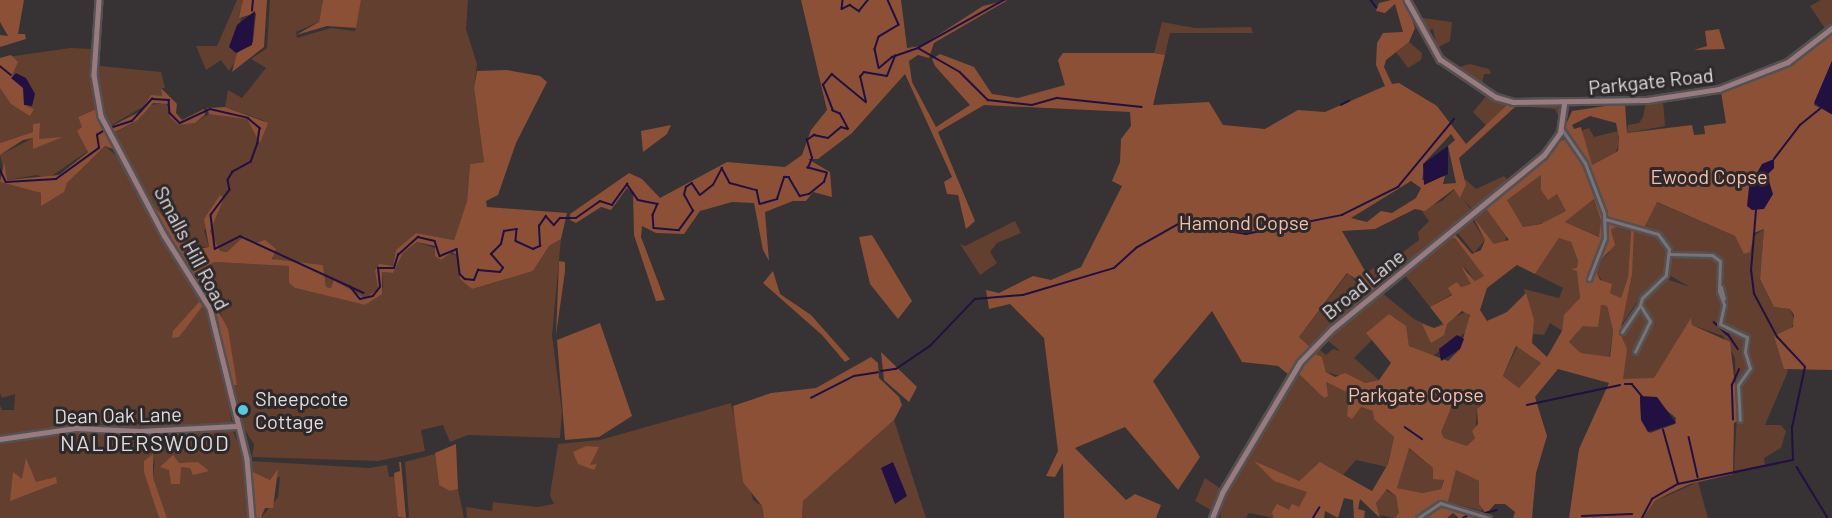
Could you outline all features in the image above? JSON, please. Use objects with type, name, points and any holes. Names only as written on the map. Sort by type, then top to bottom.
[{"type":"street","name":"Smalls Hill Road","points":[[99,0],[94,75],[101,116],[164,235],[210,308],[237,426],[247,459],[252,518]]},
{"type":"street","name":"Parkgate Road","points":[[1407,0],[1434,53],[1496,97],[1564,104],[1671,98],[1742,84],[1788,62],[1832,28]]},
{"type":"street","name":"Broad Lane","points":[[1212,518],[1281,390],[1315,345],[1544,156],[1561,128],[1564,104]]},
{"type":"street","points":[[1561,128],[1586,163],[1605,219],[1604,244],[1589,279]]},
{"type":"street","points":[[1605,219],[1658,234],[1670,254],[1666,276],[1646,291],[1640,305],[1622,332]]},
{"type":"street","points":[[1670,254],[1716,256],[1724,299],[1720,324],[1747,338],[1745,352],[1750,368],[1738,385],[1740,420]]},
{"type":"street","points":[[1635,352],[1650,321],[1640,305]]},
{"type":"street","name":"Dean Oak Lane","points":[[0,439],[75,428],[152,431],[237,426]]},
{"type":"street","points":[[1419,518],[1440,503],[1489,518]]},
{"type":"shaded area","points":[[237,0],[243,0],[236,60],[229,71],[221,60],[206,70],[196,46],[217,46]]},
{"type":"shaded area","points":[[270,0],[323,0],[319,22],[296,32],[297,38],[331,28],[355,31],[361,0],[468,0],[466,29],[477,64],[474,88],[484,162],[470,164],[467,201],[454,240],[416,233],[396,250],[393,266],[375,271],[378,289],[365,298],[335,281],[331,288],[326,287],[323,265],[275,260],[260,241],[254,243],[244,236],[227,252],[220,251],[210,231],[214,215],[204,231],[209,247],[184,246],[151,203],[114,133],[138,120],[150,105],[166,103],[179,125],[195,123],[209,114],[230,113],[247,119],[257,134],[265,121],[225,107],[228,90],[242,98],[266,68],[251,59],[267,48]]},
{"type":"shaded area","points":[[1821,0],[1832,0],[1832,25],[1826,30],[1810,6]]},
{"type":"shaded area","points":[[255,11],[252,45],[236,53],[229,47],[237,25]]},
{"type":"shaded area","points":[[1416,17],[1452,22],[1450,41],[1437,48],[1433,29],[1429,30],[1430,38]]},
{"type":"shaded area","points":[[1162,22],[1195,28],[1251,27],[1253,33],[1170,33],[1165,55],[1154,53]]},
{"type":"shaded area","points":[[1409,42],[1422,53],[1421,60],[1408,68],[1396,52]]},
{"type":"shaded area","points":[[70,48],[93,49],[96,109],[78,117],[83,128],[78,131],[88,151],[47,179],[37,175],[6,180],[0,155],[33,138],[33,132],[0,143],[0,58]]},
{"type":"shaded area","points":[[1832,61],[1832,114],[1831,114],[1814,103]]},
{"type":"shaded area","points":[[1470,64],[1489,69],[1491,74],[1484,74],[1482,85],[1455,68]]},
{"type":"shaded area","points":[[100,66],[161,72],[165,88],[161,88],[162,96],[108,127],[97,89],[96,69]]},
{"type":"shaded area","points":[[16,73],[26,78],[35,94],[32,106],[24,105],[23,88],[11,78]]},
{"type":"shaded area","points":[[1487,95],[1500,103],[1558,106],[1561,112],[1559,117],[1555,109],[1507,105],[1488,127],[1473,112]]},
{"type":"shaded area","points":[[1663,101],[1665,126],[1627,133],[1628,125],[1639,123],[1643,117],[1646,102]]},
{"type":"shaded area","points":[[1589,128],[1594,137],[1618,131],[1619,143],[1616,152],[1592,165],[1581,139],[1583,130]]},
{"type":"shaded area","points":[[105,146],[125,163],[162,237],[208,311],[221,350],[232,424],[138,427],[80,423],[0,436],[0,405],[2,410],[14,410],[15,394],[2,398],[0,393],[0,182],[41,193],[43,198],[67,183]]},
{"type":"shaded area","points":[[1448,146],[1448,174],[1424,185],[1423,164]]},
{"type":"shaded area","points":[[1774,159],[1774,168],[1767,175],[1773,194],[1764,209],[1752,210],[1747,206],[1749,187],[1762,164]]},
{"type":"shaded area","points":[[1541,175],[1541,190],[1557,194],[1567,211],[1544,223],[1523,227],[1506,200]]},
{"type":"shaded area","points":[[1504,176],[1509,182],[1474,211],[1461,197],[1465,179],[1476,189]]},
{"type":"shaded area","points":[[1455,189],[1473,212],[1376,290],[1367,273],[1373,268],[1377,272],[1419,240],[1418,232],[1429,221],[1421,210],[1442,201]]},
{"type":"shaded area","points":[[1594,199],[1601,221],[1600,237],[1565,222]]},
{"type":"shaded area","points":[[1656,202],[1735,236],[1750,252],[1751,238],[1764,229],[1760,279],[1774,307],[1790,309],[1795,321],[1789,332],[1775,337],[1788,371],[1765,425],[1781,425],[1786,431],[1781,448],[1764,458],[1765,465],[1734,471],[1738,393],[1752,368],[1746,352],[1748,334],[1731,330],[1721,320],[1726,302],[1721,263],[1710,253],[1673,252],[1659,233],[1643,230]]},
{"type":"shaded area","points":[[1485,207],[1507,235],[1504,244],[1494,244],[1473,217]]},
{"type":"shaded area","points":[[1471,218],[1485,240],[1474,253],[1456,231]]},
{"type":"shaded area","points":[[1015,221],[1021,233],[997,243],[990,252],[997,263],[980,275],[960,244],[965,246]]},
{"type":"shaded area","points":[[1619,224],[1631,231],[1628,277],[1621,298],[1610,293],[1597,273],[1600,261],[1609,253],[1611,230]]},
{"type":"shaded area","points":[[1634,230],[1658,236],[1668,248],[1666,273],[1646,289],[1622,324]]},
{"type":"shaded area","points":[[1455,237],[1485,277],[1475,281],[1464,266],[1472,284],[1461,287],[1457,282],[1452,294],[1430,307],[1404,274],[1446,238]]},
{"type":"shaded area","points":[[1559,238],[1571,242],[1578,261],[1580,298],[1565,317],[1562,331],[1550,323],[1544,335],[1533,334],[1524,289],[1559,298],[1563,288],[1535,274]]},
{"type":"shaded area","points":[[561,239],[552,335],[562,412],[560,438],[468,435],[450,442],[443,425],[421,430],[425,451],[378,461],[252,457],[254,444],[239,421],[231,385],[237,385],[219,306],[197,271],[214,262],[289,266],[289,283],[295,288],[365,305],[383,287],[382,272],[393,273],[403,253],[417,242],[458,256],[472,289],[533,271],[549,246]]},
{"type":"shaded area","points":[[1672,256],[1709,256],[1718,262],[1718,291],[1723,301],[1719,325],[1745,339],[1743,353],[1749,367],[1736,388],[1735,358],[1723,336],[1692,325],[1691,319],[1654,379],[1623,379],[1620,333],[1642,308],[1649,321],[1636,352],[1642,346],[1651,323],[1643,303],[1645,295],[1666,279],[1690,287],[1669,275]]},
{"type":"shaded area","points":[[1348,273],[1369,296],[1310,347],[1299,337]]},
{"type":"shaded area","points":[[1381,292],[1414,319],[1434,328],[1467,311],[1471,320],[1466,332],[1433,356],[1409,346],[1406,330],[1389,314],[1367,333],[1372,340],[1354,358],[1379,380],[1365,383],[1326,372],[1322,357],[1311,352],[1316,347],[1326,355],[1333,349],[1340,351],[1325,338]]},
{"type":"shaded area","points":[[1601,305],[1607,306],[1613,331],[1609,358],[1581,353],[1569,342]]},
{"type":"shaded area","points":[[1457,335],[1464,339],[1460,349],[1441,361],[1439,349]]},
{"type":"shaded area","points":[[1518,345],[1541,363],[1519,388],[1503,376]]},
{"type":"shaded area","points":[[1300,365],[1299,374],[1324,398],[1326,382],[1350,393],[1347,416],[1360,407],[1374,411],[1375,419],[1394,437],[1387,467],[1356,460],[1343,475],[1324,464],[1316,466],[1299,481],[1300,488],[1307,492],[1299,508],[1274,518],[1249,513],[1246,518],[1220,518],[1224,492],[1255,443],[1259,443],[1257,439],[1266,422],[1271,422],[1276,401]]},
{"type":"shaded area","points":[[1483,394],[1486,400],[1477,409],[1475,438],[1467,446],[1444,438],[1440,432],[1456,397],[1475,399]]},
{"type":"shaded area","points":[[1640,396],[1657,397],[1676,423],[1648,432],[1641,420]]},
{"type":"shaded area","points":[[731,403],[753,500],[762,506],[764,518],[467,518],[466,507],[492,511],[493,502],[538,507],[554,504],[550,495],[558,444],[600,440]]},
{"type":"shaded area","points":[[894,420],[926,518],[802,518],[803,501]]},
{"type":"shaded area","points":[[232,429],[244,457],[250,518],[167,518],[153,477],[155,459],[148,481],[159,518],[0,518],[0,441],[84,430],[134,436]]},
{"type":"shaded area","points":[[1408,448],[1433,468],[1433,479],[1444,479],[1441,489],[1421,493],[1397,488]]},
{"type":"shaded area","points":[[435,454],[439,485],[450,491],[458,489],[464,518],[409,518],[405,462]]},
{"type":"shaded area","points":[[249,461],[369,468],[387,465],[389,477],[395,476],[398,518],[261,518],[278,497],[280,477],[270,480],[249,470]]},
{"type":"shaded area","points":[[893,462],[907,496],[895,504],[881,468]]},
{"type":"shaded area","points":[[1456,470],[1479,481],[1482,511],[1448,502]]},
{"type":"shaded area","points":[[1205,478],[1221,489],[1211,510],[1195,501]]},
{"type":"shaded area","points":[[1698,482],[1708,518],[1643,518],[1655,501]]},
{"type":"shaded area","points":[[1384,489],[1396,496],[1400,513],[1395,518],[1379,515],[1376,503]]},
{"type":"green space","points":[[0,0],[24,0],[18,34],[25,34],[26,39],[0,47],[0,35],[8,36],[0,22]]},
{"type":"green space","points":[[243,0],[267,0],[264,47],[232,72],[237,53],[253,42],[256,13],[239,18]]},
{"type":"green space","points":[[323,0],[361,0],[356,28],[327,26],[296,35],[319,22]]},
{"type":"green space","name":"Hamond Copse","points":[[801,0],[901,0],[907,48],[921,46],[983,6],[1008,0],[934,43],[929,58],[918,55],[909,61],[912,82],[936,127],[970,105],[935,66],[932,59],[940,54],[974,67],[992,94],[1018,98],[1065,85],[1058,60],[1063,53],[1154,53],[1165,55],[1153,105],[1209,102],[1223,125],[1265,129],[1298,110],[1325,112],[1385,86],[1376,65],[1377,43],[1383,33],[1403,32],[1395,4],[1385,13],[1376,11],[1379,3],[1391,0],[1405,0],[1415,28],[1409,42],[1386,60],[1384,67],[1392,84],[1399,83],[1437,106],[1466,144],[1507,105],[1515,107],[1459,158],[1466,185],[1460,198],[1454,189],[1425,211],[1415,209],[1375,229],[1342,231],[1376,290],[1369,296],[1363,284],[1347,273],[1299,337],[1310,347],[1289,375],[1278,366],[1242,362],[1212,311],[1153,381],[1200,457],[1178,490],[1125,427],[1075,448],[1126,500],[1135,494],[1161,505],[1156,518],[1064,518],[1063,463],[1055,477],[1046,476],[1058,451],[1044,338],[1010,304],[989,309],[986,290],[999,293],[1033,276],[1051,280],[1081,267],[1122,186],[1112,181],[1120,162],[1121,139],[1131,126],[1130,112],[984,105],[938,132],[975,221],[966,229],[958,195],[947,194],[944,182],[952,177],[905,74],[852,133],[818,159],[808,159],[830,172],[832,197],[813,192],[806,201],[793,201],[765,212],[769,261],[763,250],[754,203],[732,202],[700,211],[684,234],[656,233],[642,226],[641,237],[665,300],[656,301],[634,235],[633,193],[627,188],[611,210],[601,207],[576,223],[570,220],[570,214],[629,173],[642,179],[660,198],[727,162],[785,167],[802,155],[811,130],[827,110]],"holes":[[[1451,134],[1455,140],[1448,146],[1456,183],[1443,184],[1445,176],[1422,180],[1425,162]],[[1411,181],[1421,188],[1416,198],[1392,213],[1381,211],[1367,222],[1351,218]]]},
{"type":"green space","points":[[1719,29],[1725,49],[1694,50],[1707,46],[1705,31]]},
{"type":"green space","points":[[1832,30],[1832,61],[1814,105],[1832,114],[1832,370],[1784,369],[1774,336],[1793,327],[1794,315],[1790,309],[1774,307],[1760,279],[1764,229],[1754,233],[1750,252],[1744,254],[1735,236],[1657,202],[1643,230],[1611,218],[1634,230],[1632,274],[1620,333],[1627,349],[1623,379],[1654,378],[1691,318],[1692,325],[1730,342],[1739,420],[1734,423],[1733,474],[1690,484],[1668,494],[1655,501],[1643,518],[1569,518],[1579,449],[1609,383],[1558,369],[1535,397],[1547,436],[1536,473],[1532,518],[1513,518],[1515,512],[1505,504],[1495,504],[1486,514],[1479,504],[1479,481],[1456,470],[1448,502],[1434,504],[1416,518],[1395,518],[1399,513],[1396,496],[1387,489],[1376,503],[1380,518],[1360,499],[1358,509],[1365,511],[1364,518],[1354,518],[1353,500],[1344,498],[1338,518],[1325,511],[1324,518],[1274,518],[1272,512],[1277,504],[1289,510],[1292,504],[1299,507],[1307,492],[1274,481],[1254,461],[1299,481],[1320,462],[1372,491],[1388,464],[1394,437],[1374,419],[1373,411],[1361,407],[1352,419],[1347,416],[1349,393],[1326,382],[1328,396],[1324,398],[1299,374],[1303,361],[1311,352],[1322,357],[1326,372],[1335,377],[1345,373],[1365,383],[1379,380],[1391,363],[1366,333],[1389,314],[1406,326],[1409,346],[1448,361],[1460,349],[1470,315],[1462,311],[1447,324],[1444,335],[1431,343],[1422,324],[1434,328],[1444,325],[1430,307],[1452,295],[1448,288],[1457,282],[1461,287],[1471,284],[1461,266],[1475,281],[1484,276],[1455,238],[1446,238],[1454,233],[1472,254],[1481,250],[1485,240],[1473,217],[1494,244],[1509,240],[1485,207],[1559,141],[1571,138],[1565,127],[1572,111],[1625,103],[1627,133],[1692,125],[1694,135],[1705,134],[1704,126],[1726,123],[1721,92],[1777,70]],"holes":[[[1590,116],[1616,123],[1619,138],[1618,151],[1592,165],[1581,127],[1574,129],[1572,125]],[[1768,162],[1774,168],[1768,172],[1771,196],[1765,206],[1751,198],[1749,190]],[[1541,175],[1541,190],[1548,200],[1557,194],[1566,211],[1541,224],[1523,227],[1507,200]],[[1594,199],[1601,221],[1599,237],[1565,222]],[[1620,224],[1631,231],[1628,277],[1621,298],[1610,293],[1612,284],[1600,280],[1597,273],[1600,261],[1615,245],[1611,230]],[[1559,238],[1571,242],[1578,261],[1577,268],[1571,269],[1577,271],[1580,298],[1564,315],[1562,331],[1547,357],[1532,343],[1534,320],[1526,293],[1507,312],[1487,321],[1480,310],[1487,288],[1517,265],[1535,274]],[[1601,305],[1607,306],[1613,331],[1610,357],[1581,353],[1569,342],[1583,326],[1598,327]],[[1516,346],[1541,363],[1519,388],[1503,376]],[[1482,394],[1486,401],[1477,409],[1478,424],[1472,431],[1475,438],[1467,446],[1444,438],[1441,432],[1456,396],[1469,400]],[[1640,396],[1664,408],[1676,418],[1675,424],[1650,433],[1641,418]],[[1409,448],[1433,468],[1433,479],[1444,480],[1441,489],[1422,493],[1397,488]]]},
{"type":"green space","points":[[11,55],[18,62],[12,75],[23,88],[28,107],[34,109],[30,116],[11,104],[0,88],[0,58]]},
{"type":"green space","points":[[507,70],[540,76],[547,82],[516,143],[498,195],[486,201],[487,207],[567,213],[561,239],[549,246],[533,271],[472,289],[460,279],[458,256],[452,252],[441,260],[435,256],[435,246],[417,242],[403,253],[393,273],[382,272],[382,294],[365,305],[295,288],[289,283],[289,266],[214,262],[197,272],[228,329],[237,385],[231,385],[218,320],[151,203],[192,250],[209,247],[204,219],[220,195],[224,198],[210,231],[220,251],[227,252],[244,236],[254,243],[265,240],[276,249],[272,259],[323,265],[326,287],[331,288],[334,280],[365,298],[378,289],[375,271],[379,264],[393,266],[396,250],[416,233],[454,240],[467,201],[470,164],[484,162],[474,88],[477,71]]},
{"type":"green space","points":[[161,88],[177,104],[176,113],[182,120],[204,109],[205,115],[195,123],[179,125],[170,117],[169,104],[153,103],[138,120],[113,133],[110,127],[141,111],[151,95],[162,96]]},
{"type":"green space","points":[[225,107],[268,123],[260,143],[247,119],[209,114],[207,108]]},
{"type":"green space","points":[[96,109],[115,150],[105,146],[67,183],[64,192],[41,206],[41,193],[0,182],[4,163],[7,180],[59,175],[88,152],[77,131],[82,127],[78,117]]},
{"type":"green space","points":[[40,123],[39,139],[63,137],[33,149],[33,138],[23,140],[0,155],[0,143],[33,132],[33,124]]},
{"type":"green space","points":[[671,125],[667,134],[643,152],[641,131]]},
{"type":"green space","points":[[872,235],[912,301],[898,319],[870,284],[859,237]]},
{"type":"green space","points":[[559,261],[565,262],[565,271],[556,335]]},
{"type":"green space","points":[[773,271],[780,294],[811,315],[850,359],[845,362],[822,335],[763,283]]},
{"type":"green space","points":[[200,301],[204,304],[179,337],[172,338],[173,331]]},
{"type":"green space","points":[[600,323],[632,416],[599,437],[565,440],[557,340]]},
{"type":"green space","points":[[881,352],[917,387],[909,402],[884,380]]},
{"type":"green space","points":[[871,357],[878,363],[879,378],[899,397],[902,405],[894,420],[803,501],[802,518],[764,518],[762,506],[743,482],[733,406],[771,393],[816,388]]},
{"type":"green space","points":[[456,444],[458,489],[450,491],[439,485],[435,453]]},
{"type":"green space","points":[[586,446],[599,447],[590,465],[597,464],[594,470],[578,464],[573,452]]},
{"type":"green space","points":[[153,454],[153,477],[167,518],[159,518],[144,472],[144,461]]},
{"type":"green space","points":[[173,455],[179,463],[198,462],[209,471],[193,475],[190,468],[181,467],[180,484],[171,484],[169,470],[160,467]]},
{"type":"green space","points":[[26,458],[36,482],[56,477],[57,483],[10,501],[13,472],[22,479]]},
{"type":"green space","points":[[399,462],[401,462],[406,518],[398,517],[394,473],[400,471]]},
{"type":"green space","points":[[278,469],[273,508],[265,508],[261,518],[253,518],[249,470],[270,480]]},
{"type":"green space","points":[[1441,505],[1486,518],[1459,518],[1453,513],[1447,518],[1421,518]]},
{"type":"waterway","points":[[252,11],[253,0]]},
{"type":"waterway","points":[[843,0],[842,9],[850,5],[859,11],[868,0]]},
{"type":"waterway","points":[[888,0],[899,25],[879,37],[875,49],[879,68],[892,57],[918,48],[1004,0]]},
{"type":"waterway","points":[[1371,0],[1376,7]]},
{"type":"waterway","points":[[918,48],[960,72],[988,100],[1032,105],[1057,98],[1142,107]]},
{"type":"waterway","points":[[350,286],[360,299],[373,296],[380,287],[378,268],[394,268],[398,255],[418,237],[435,241],[440,256],[457,249],[460,274],[465,279],[474,280],[478,270],[500,272],[503,268],[491,254],[501,244],[504,231],[517,229],[516,241],[533,249],[540,246],[539,226],[546,216],[554,225],[560,218],[576,218],[600,201],[612,205],[627,184],[638,200],[658,204],[653,215],[654,228],[679,230],[693,211],[684,195],[686,187],[692,183],[700,195],[713,185],[722,168],[730,183],[757,190],[760,204],[777,199],[784,177],[789,177],[800,196],[809,194],[824,182],[827,173],[808,168],[812,158],[807,140],[814,135],[828,138],[841,127],[848,129],[840,114],[833,111],[823,85],[832,74],[866,102],[860,77],[864,72],[887,76],[895,56]]},
{"type":"waterway","points":[[0,66],[11,75]]},
{"type":"waterway","points":[[110,128],[132,121],[152,99],[169,100],[170,113],[180,123],[210,109],[248,118],[260,128],[258,143],[251,162],[233,172],[228,180],[230,190],[211,215],[215,249],[240,236],[364,293]]},
{"type":"waterway","points":[[1341,105],[1349,101]]},
{"type":"waterway","points":[[1774,159],[1800,125],[1820,109]]},
{"type":"waterway","points":[[881,371],[896,369],[930,346],[975,299],[1023,295],[1114,268],[1136,248],[1180,223],[1246,234],[1342,215],[1398,187],[1454,119]]},
{"type":"waterway","points":[[0,169],[6,182],[56,179],[99,148],[97,135],[105,130]]},
{"type":"waterway","points":[[1678,484],[1793,460],[1792,428],[1805,367],[1777,337],[1754,294],[1751,271],[1756,210]]},
{"type":"waterway","points":[[1714,322],[1727,334]]},
{"type":"waterway","points":[[1728,334],[1738,349]]},
{"type":"waterway","points":[[1733,420],[1732,385],[1739,369]]},
{"type":"waterway","points":[[811,398],[854,376],[878,372]]},
{"type":"waterway","points":[[1625,384],[1632,384],[1642,396]]},
{"type":"waterway","points":[[1527,405],[1620,385]]},
{"type":"waterway","points":[[1405,427],[1422,439]]},
{"type":"waterway","points":[[1642,518],[1652,499],[1678,484],[1663,430]]},
{"type":"waterway","points":[[1689,437],[1698,477]]},
{"type":"waterway","points":[[1797,467],[1828,518]]},
{"type":"waterway","points":[[1313,518],[1319,508]]},
{"type":"waterway","points":[[1485,513],[1497,510]]},
{"type":"waterway","points":[[1463,518],[1472,513]]},
{"type":"waterway","points":[[1582,516],[1632,514]]},
{"type":"place","name":"Sheepcote Cottage","points":[[243,410]]},
{"type":"district","name":"NALDERSWOOD","points":[[145,443]]},
{"type":"park label","name":"Ewood Copse","points":[[1709,176]]},
{"type":"park label","name":"Parkgate Copse","points":[[1416,394]]}]
